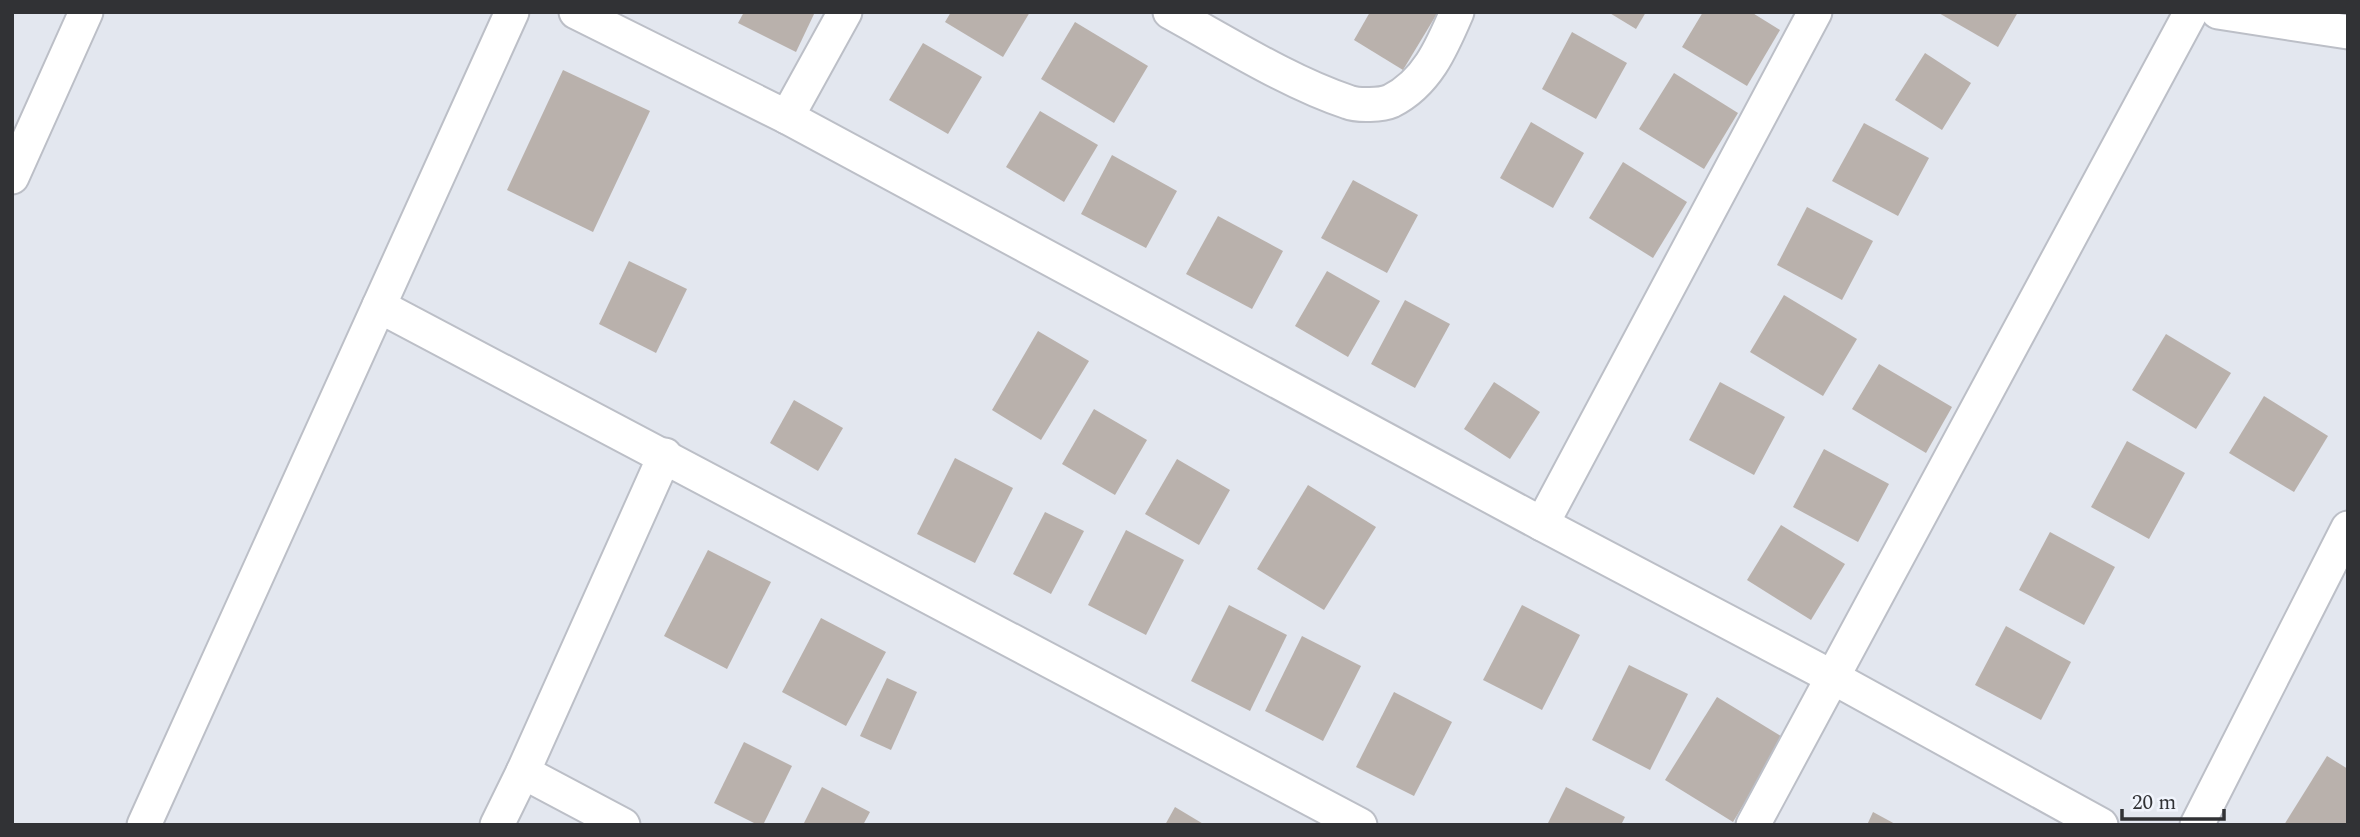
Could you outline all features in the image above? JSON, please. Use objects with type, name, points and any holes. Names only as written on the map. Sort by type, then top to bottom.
[{"type":"street","points":[[12,177],[86,12]]},
{"type":"street","points":[[144,825],[512,12]]},
{"type":"street","points":[[576,12],[787,117],[1833,678],[2101,825]]},
{"type":"street","points":[[787,117],[845,12]]},
{"type":"street","points":[[1170,12],[1304,83],[1352,104],[1389,102],[1412,87],[1441,48],[1458,12]]},
{"type":"street","points":[[1542,524],[1815,12]]},
{"type":"street","points":[[1753,825],[2191,12]]},
{"type":"street","points":[[2218,12],[2348,32]]},
{"type":"street","points":[[379,306],[1360,825]]},
{"type":"street","points":[[497,825],[665,455]]},
{"type":"street","points":[[2197,825],[2348,528]]},
{"type":"street","points":[[523,772],[623,825]]},
{"type":"building","points":[[744,12],[815,12],[796,52],[738,23]]},
{"type":"building","points":[[951,12],[1030,12],[1003,57],[945,22]]},
{"type":"building","points":[[1370,12],[1438,12],[1403,70],[1354,40]]},
{"type":"building","points":[[1608,12],[1646,12],[1636,29]]},
{"type":"building","points":[[1703,12],[1751,12],[1780,30],[1747,86],[1682,47]]},
{"type":"building","points":[[1937,12],[2018,12],[1998,47]]},
{"type":"building","points":[[1075,22],[1148,66],[1114,123],[1041,79]]},
{"type":"building","points":[[1572,32],[1627,63],[1596,119],[1542,89]]},
{"type":"building","points":[[923,43],[982,77],[948,134],[889,100]]},
{"type":"building","points":[[1925,53],[1971,83],[1942,130],[1895,100]]},
{"type":"building","points":[[563,70],[650,111],[593,232],[507,190]]},
{"type":"building","points":[[1674,73],[1738,113],[1704,169],[1639,129]]},
{"type":"building","points":[[1040,111],[1098,145],[1064,202],[1006,167]]},
{"type":"building","points":[[1531,122],[1584,153],[1553,208],[1500,178]]},
{"type":"building","points":[[1864,123],[1929,158],[1898,216],[1832,181]]},
{"type":"building","points":[[1112,155],[1177,191],[1146,248],[1081,214]]},
{"type":"building","points":[[1623,162],[1687,202],[1653,258],[1589,218]]},
{"type":"building","points":[[1353,180],[1418,215],[1387,273],[1321,238]]},
{"type":"building","points":[[1807,207],[1873,241],[1842,300],[1777,265]]},
{"type":"building","points":[[1218,216],[1283,251],[1252,309],[1186,274]]},
{"type":"building","points":[[629,261],[687,289],[656,353],[599,324]]},
{"type":"building","points":[[1327,271],[1380,301],[1348,357],[1295,326]]},
{"type":"building","points":[[1784,295],[1857,339],[1823,396],[1750,352]]},
{"type":"building","points":[[1405,300],[1450,324],[1415,388],[1371,364]]},
{"type":"building","points":[[1038,331],[1089,361],[1041,440],[992,410]]},
{"type":"building","points":[[2166,334],[2231,373],[2196,429],[2132,390]]},
{"type":"building","points":[[1879,364],[1952,407],[1926,453],[1852,409]]},
{"type":"building","points":[[1494,382],[1540,412],[1510,459],[1464,429]]},
{"type":"building","points":[[1720,382],[1785,417],[1754,475],[1689,440]]},
{"type":"building","points":[[2264,396],[2328,436],[2294,492],[2229,453]]},
{"type":"building","points":[[794,400],[843,428],[818,471],[770,443]]},
{"type":"building","points":[[1094,409],[1147,440],[1115,495],[1062,464]]},
{"type":"building","points":[[2127,441],[2185,473],[2149,539],[2091,507]]},
{"type":"building","points":[[1824,449],[1889,484],[1858,542],[1793,507]]},
{"type":"building","points":[[955,458],[1013,488],[975,563],[917,534]]},
{"type":"building","points":[[1177,459],[1230,490],[1199,545],[1145,514]]},
{"type":"building","points":[[1308,485],[1376,527],[1324,610],[1257,569]]},
{"type":"building","points":[[1045,512],[1084,531],[1051,594],[1013,574]]},
{"type":"building","points":[[1781,525],[1845,564],[1811,620],[1747,580]]},
{"type":"building","points":[[1126,530],[1184,560],[1146,635],[1088,605]]},
{"type":"building","points":[[2050,532],[2115,567],[2084,625],[2019,590]]},
{"type":"building","points":[[708,550],[771,582],[727,669],[664,636]]},
{"type":"building","points":[[1229,605],[1287,635],[1250,711],[1191,681]]},
{"type":"building","points":[[1522,605],[1580,635],[1542,710],[1483,680]]},
{"type":"building","points":[[821,618],[886,652],[846,726],[782,692]]},
{"type":"building","points":[[2006,626],[2071,662],[2041,720],[1975,685]]},
{"type":"building","points":[[1302,636],[1361,666],[1323,741],[1265,711]]},
{"type":"building","points":[[1629,665],[1688,694],[1650,770],[1592,740]]},
{"type":"building","points":[[887,678],[917,692],[891,750],[860,736]]},
{"type":"building","points":[[1394,692],[1452,722],[1414,796],[1356,767]]},
{"type":"building","points":[[1717,697],[1784,738],[1733,822],[1665,780]]},
{"type":"building","points":[[744,742],[792,766],[763,825],[714,803]]},
{"type":"building","points":[[2327,756],[2348,769],[2348,825],[2284,825]]},
{"type":"building","points":[[822,787],[870,812],[863,825],[803,825]]},
{"type":"building","points":[[1566,787],[1625,817],[1621,825],[1547,825]]},
{"type":"building","points":[[1175,807],[1205,825],[1165,825]]},
{"type":"building","points":[[1873,812],[1897,825],[1867,825]]}]
